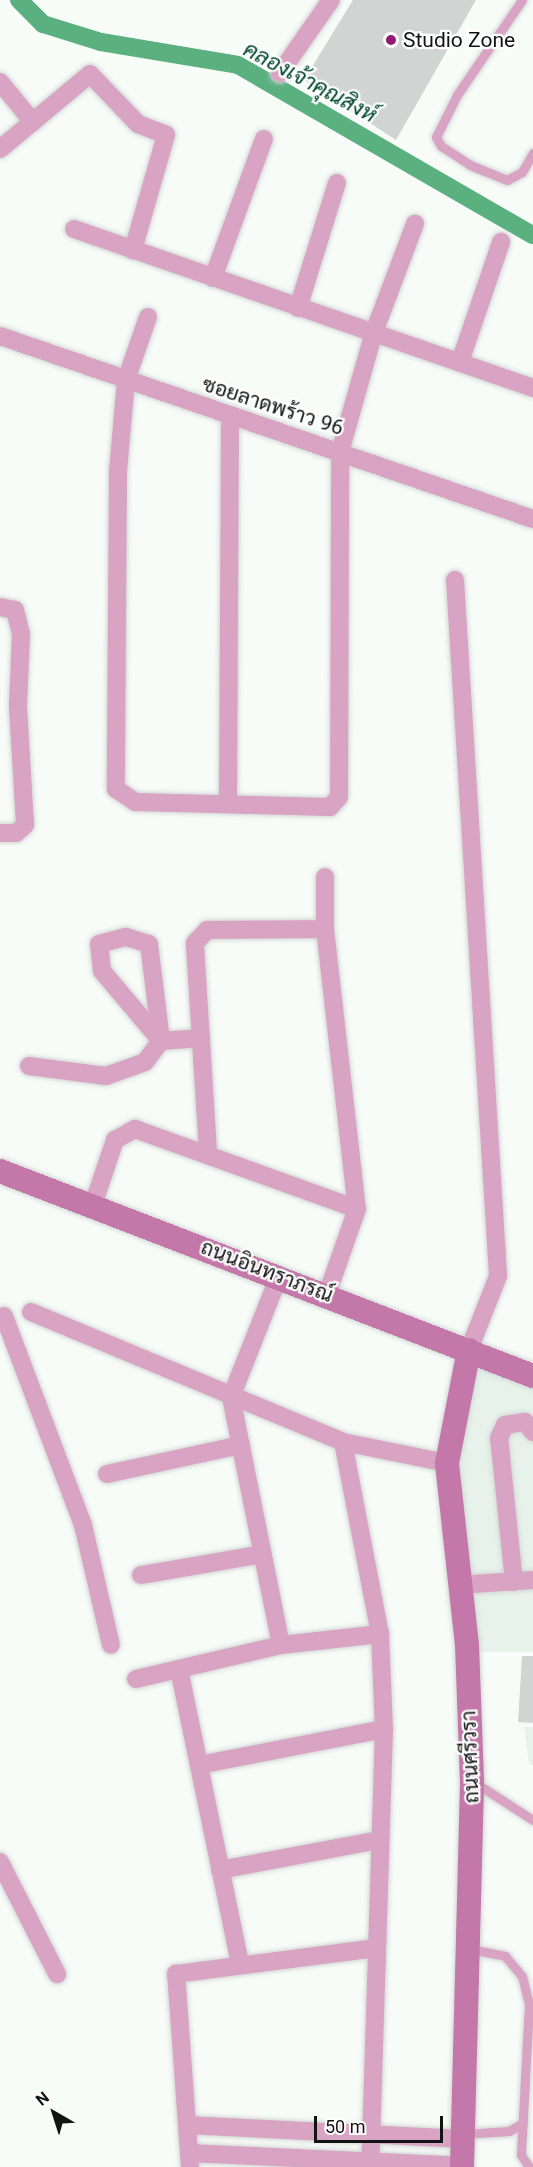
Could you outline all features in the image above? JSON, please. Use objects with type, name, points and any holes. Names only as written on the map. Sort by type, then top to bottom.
[{"type":"street","points":[[280,73],[331,0]]},
{"type":"street","points":[[0,149],[90,74],[138,124],[166,135],[133,249]]},
{"type":"street","points":[[0,82],[33,122]]},
{"type":"street","points":[[213,278],[264,139]]},
{"type":"street","points":[[298,308],[338,183]]},
{"type":"street","points":[[148,317],[126,380],[118,471],[116,789],[135,802],[228,802],[330,807],[339,797],[340,452],[373,335],[415,224]]},
{"type":"street","points":[[74,229],[373,335],[461,360],[533,388]]},
{"type":"street","points":[[461,360],[501,242]]},
{"type":"street","name":"ซอยลาดพร้าว 96","points":[[0,336],[230,417],[340,452],[533,519]]},
{"type":"street","points":[[228,802],[230,417]]},
{"type":"street","points":[[455,580],[498,1276],[470,1350]]},
{"type":"street","points":[[0,607],[15,610],[21,634],[18,707],[25,825],[16,833],[0,832]]},
{"type":"street","points":[[325,877],[325,930],[357,1209],[327,1294]]},
{"type":"street","points":[[208,1152],[195,943],[207,930],[325,930]]},
{"type":"street","points":[[29,1066],[106,1076],[145,1062],[161,1041],[149,944],[126,937],[99,944],[102,971],[161,1041]]},
{"type":"street","points":[[161,1041],[201,1038]]},
{"type":"street","points":[[93,1205],[115,1140],[124,1132],[135,1129],[208,1152],[357,1209]]},
{"type":"street","name":"ถนนอินทราภรณ์","points":[[0,1171],[327,1294],[533,1376]]},
{"type":"street","points":[[279,1276],[231,1397],[281,1645]]},
{"type":"street","points":[[1,1312],[83,1525],[111,1645]]},
{"type":"street","points":[[31,1312],[343,1442],[447,1463]]},
{"type":"street","name":"ถนนศรีวรา","points":[[462,2167],[470,1949],[472,1781],[467,1645],[458,1585],[447,1463],[470,1350]]},
{"type":"street","points":[[514,1582],[498,1438],[505,1425],[525,1422],[533,1432]]},
{"type":"street","points":[[343,1442],[380,1634],[384,1730],[378,1840],[370,2164]]},
{"type":"street","points":[[107,1474],[240,1445]]},
{"type":"street","points":[[141,1575],[262,1554]]},
{"type":"street","points":[[458,1585],[533,1580]]},
{"type":"street","points":[[136,1679],[281,1645],[380,1634]]},
{"type":"street","points":[[178,1669],[240,1964]]},
{"type":"street","points":[[199,1765],[384,1730]]},
{"type":"street","points":[[220,1870],[378,1840]]},
{"type":"street","points":[[0,1862],[57,1974]]},
{"type":"street","points":[[375,1948],[176,1974],[190,2160],[462,2167]]},
{"type":"street","points":[[187,2125],[464,2136]]},
{"type":"lane","points":[[522,0],[436,137],[470,165],[507,180],[522,172],[533,153]]},
{"type":"lane","points":[[472,1781],[533,1820]]},
{"type":"lane","points":[[470,1949],[505,1956],[522,1976],[529,2006],[521,2155],[529,2167]]},
{"type":"lane","points":[[464,2136],[509,2131],[523,2123]]},
{"type":"shaded area","points":[[468,1348],[533,1374],[533,1652],[471,1652],[441,1444]]},
{"type":"shaded area","points":[[524,1727],[533,1727],[533,1766],[529,1764]]},
{"type":"building","name":"Studio Zone","points":[[353,0],[476,0],[396,140],[304,80]]},
{"type":"building","points":[[522,1656],[533,1656],[533,1723],[518,1722]]},
{"type":"waterway","name":"คลองเจ้าคุณสิงห์","points":[[19,0],[43,24],[101,42],[238,65],[533,235]]},
{"type":"place","name":"Studio Zone","points":[[391,40]]}]
